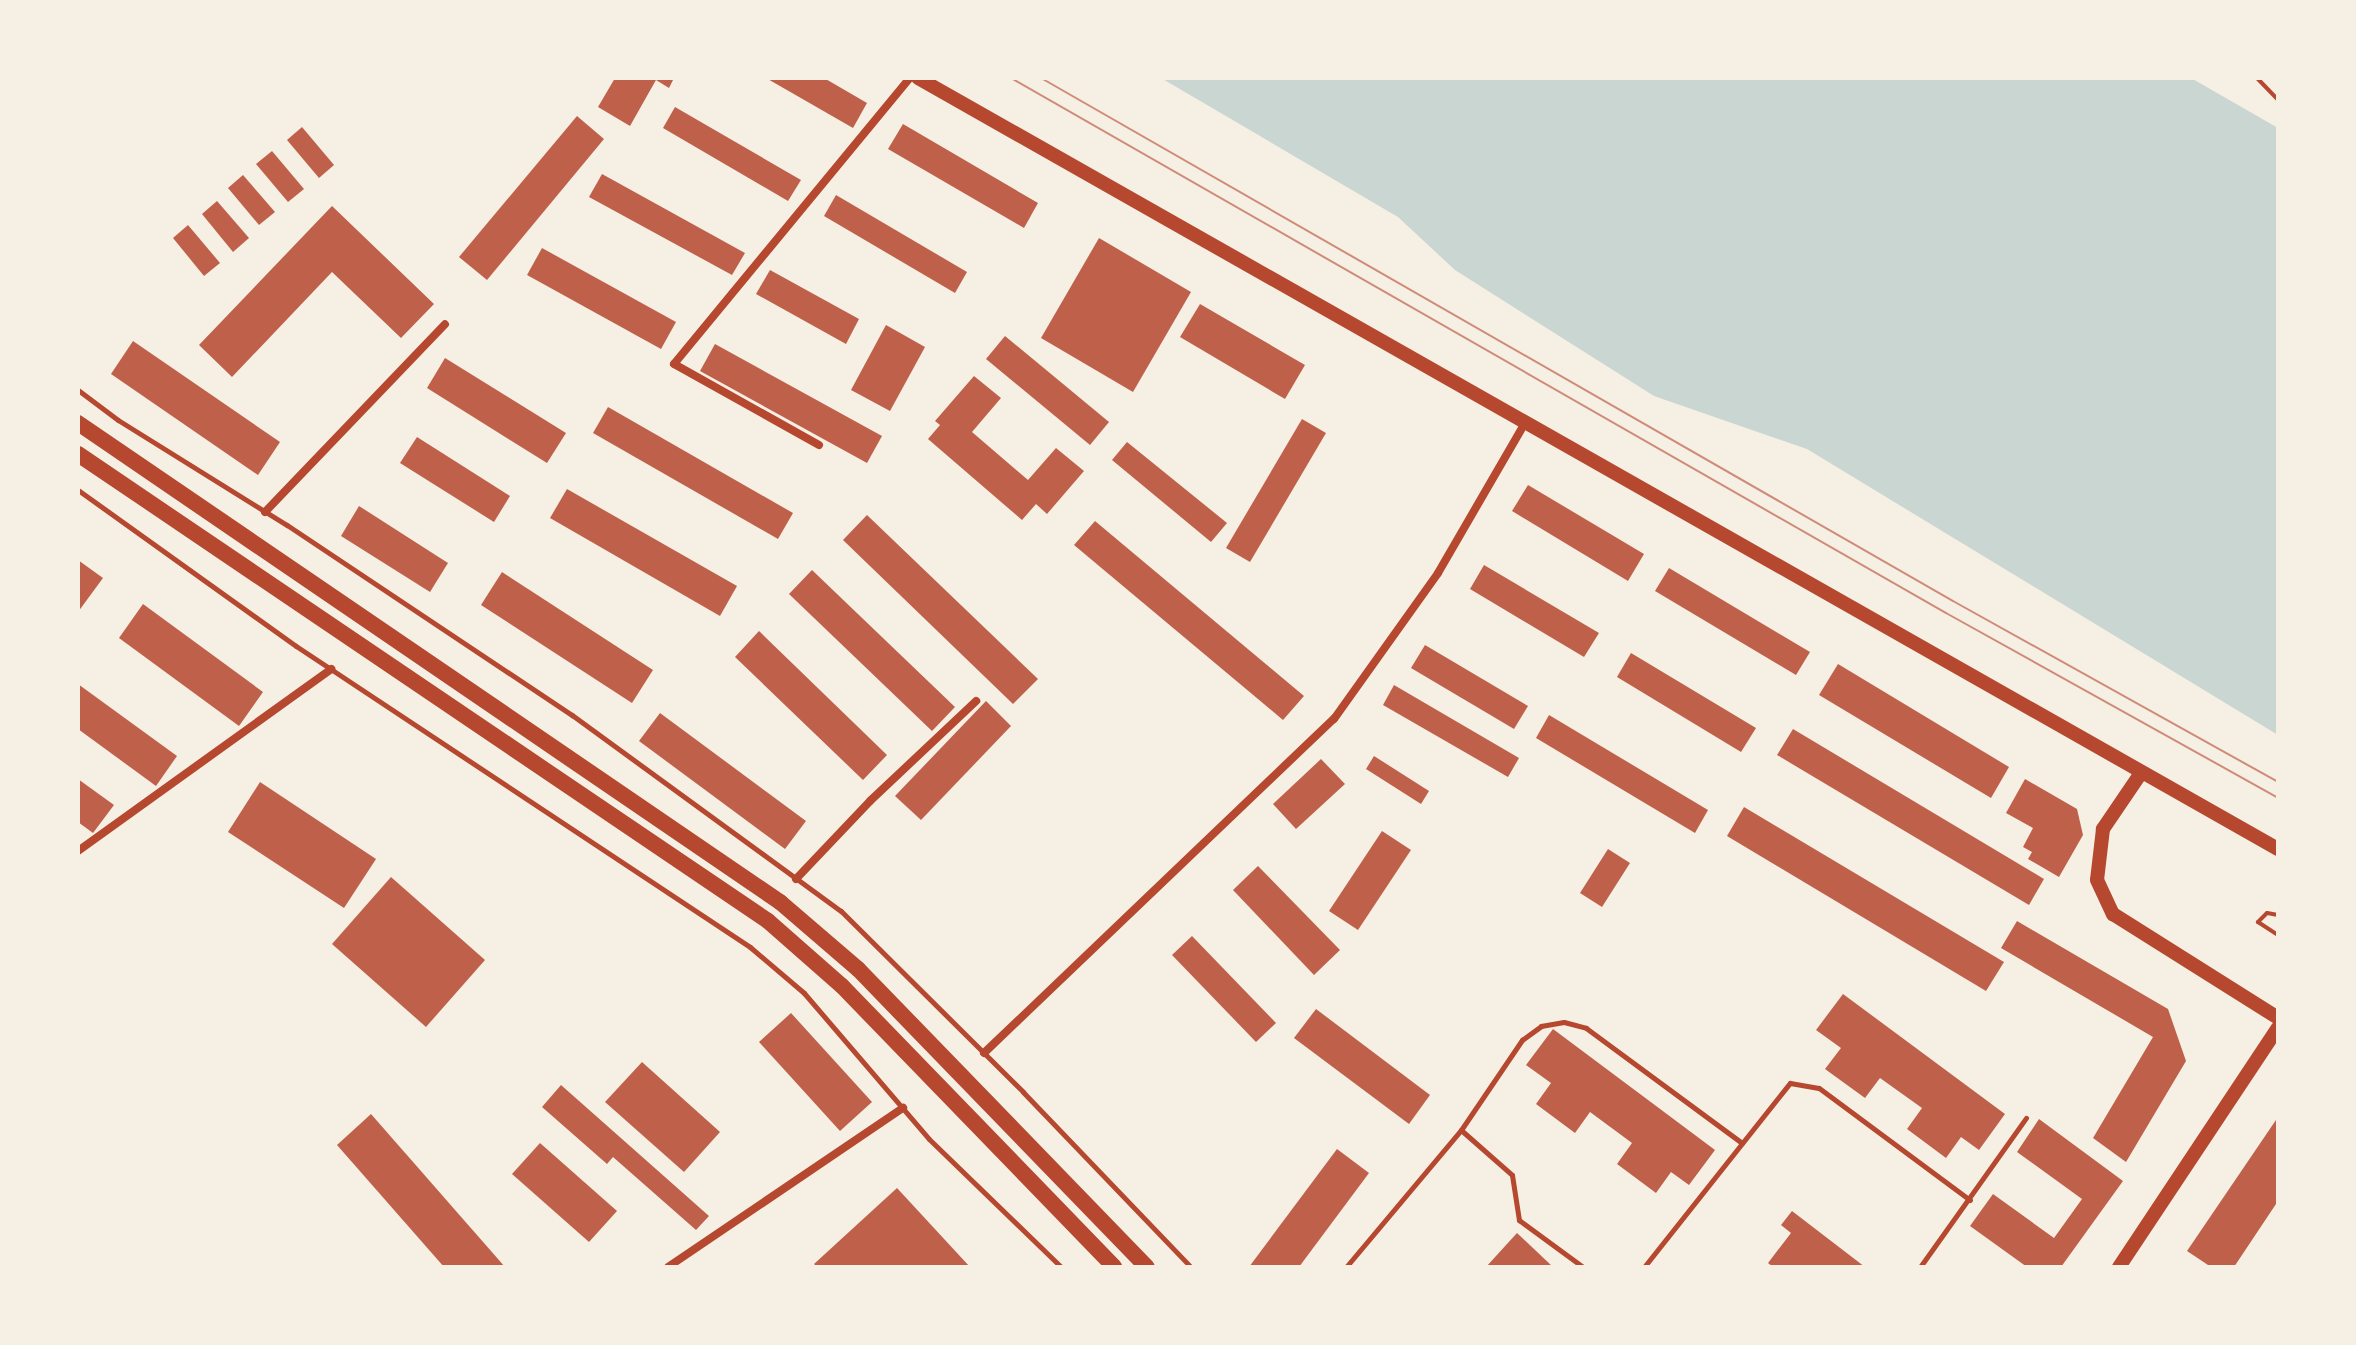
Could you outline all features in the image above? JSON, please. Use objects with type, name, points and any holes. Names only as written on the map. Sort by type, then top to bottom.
[{"type":"main road","points":[[918,78],[2278,849]]},
{"type":"main road","points":[[78,423],[780,902],[858,969],[1147,1267]]},
{"type":"main road","points":[[78,454],[768,921],[842,986],[1114,1267]]},
{"type":"main road","points":[[2141,773],[2103,829],[2097,880],[2113,914],[2278,1018]]},
{"type":"main road","points":[[2119,1267],[2278,1028]]},
{"type":"street","points":[[819,445],[674,364],[910,78]]},
{"type":"street","points":[[265,512],[445,324]]},
{"type":"street","points":[[984,1053],[1334,719],[1438,573],[1525,423]]},
{"type":"street","points":[[78,851],[331,669]]},
{"type":"street","points":[[796,879],[870,801],[976,701]]},
{"type":"street","points":[[668,1267],[903,1108]]},
{"type":"lane","points":[[78,390],[118,420],[265,512],[572,715],[841,911],[984,1053],[1191,1267]]},
{"type":"lane","points":[[78,490],[331,669],[750,947],[804,993],[929,1139],[1061,1267]]},
{"type":"lane","points":[[1346,1267],[1461,1130],[1522,1040],[1541,1026],[1564,1022],[1586,1028],[1742,1143]]},
{"type":"lane","points":[[1644,1267],[1790,1083],[1819,1088],[1969,1199]]},
{"type":"lane","points":[[1920,1267],[2026,1118]]},
{"type":"lane","points":[[1461,1130],[1512,1175],[1519,1220],[1583,1267]]},
{"type":"path","points":[[2257,78],[2278,100]]},
{"type":"path","points":[[2278,915],[2267,913],[2258,922],[2278,935]]},
{"type":"shaded area","points":[[1161,78],[2191,78],[2278,128],[2278,735],[1807,449],[1654,396],[1455,270],[1398,217]]},
{"type":"building","points":[[615,78],[674,78],[669,88],[656,80],[630,126],[598,107]]},
{"type":"building","points":[[766,78],[824,78],[867,103],[853,128]]},
{"type":"building","points":[[675,107],[801,180],[788,201],[663,128]]},
{"type":"building","points":[[577,116],[604,139],[487,280],[459,257]]},
{"type":"building","points":[[903,124],[1038,203],[1024,228],[888,149]]},
{"type":"building","points":[[302,127],[334,165],[319,178],[287,140]]},
{"type":"building","points":[[272,151],[304,189],[288,202],[256,164]]},
{"type":"building","points":[[602,174],[745,253],[732,275],[589,197]]},
{"type":"building","points":[[243,175],[275,212],[259,225],[228,188]]},
{"type":"building","points":[[836,195],[967,272],[955,293],[824,216]]},
{"type":"building","points":[[217,201],[249,238],[233,252],[202,214]]},
{"type":"building","points":[[332,206],[434,304],[401,338],[332,272],[232,377],[199,345]]},
{"type":"building","points":[[188,225],[220,263],[204,276],[173,238]]},
{"type":"building","points":[[1099,238],[1191,292],[1133,392],[1041,338]]},
{"type":"building","points":[[542,248],[676,322],[661,349],[527,275]]},
{"type":"building","points":[[770,270],[859,319],[846,344],[756,294]]},
{"type":"building","points":[[1200,304],[1305,365],[1285,399],[1180,337]]},
{"type":"building","points":[[886,325],[925,347],[890,411],[851,390]]},
{"type":"building","points":[[1005,336],[1109,422],[1090,445],[986,359]]},
{"type":"building","points":[[133,341],[280,442],[258,475],[111,374]]},
{"type":"building","points":[[715,344],[882,436],[867,463],[700,371]]},
{"type":"building","points":[[445,358],[566,433],[547,463],[427,388]]},
{"type":"building","points":[[974,376],[1001,398],[972,432],[1028,480],[1056,448],[1084,471],[1047,514],[1036,504],[1022,520],[928,439],[940,425],[935,421]]},
{"type":"building","points":[[608,407],[793,513],[778,539],[593,433]]},
{"type":"building","points":[[1302,419],[1326,433],[1250,562],[1226,548]]},
{"type":"building","points":[[417,437],[510,496],[494,522],[400,463]]},
{"type":"building","points":[[1127,442],[1227,523],[1211,542],[1112,460]]},
{"type":"building","points":[[1528,485],[1644,554],[1628,581],[1512,511]]},
{"type":"building","points":[[567,489],[737,586],[720,616],[550,518]]},
{"type":"building","points":[[359,506],[448,563],[430,592],[341,536]]},
{"type":"building","points":[[867,515],[1038,679],[1013,704],[843,540]]},
{"type":"building","points":[[1095,521],[1304,696],[1283,720],[1074,545]]},
{"type":"building","points":[[78,560],[103,578],[78,612]]},
{"type":"building","points":[[1484,565],[1599,633],[1584,657],[1470,589]]},
{"type":"building","points":[[1669,568],[1810,652],[1796,675],[1655,591]]},
{"type":"building","points":[[812,570],[955,707],[932,731],[789,594]]},
{"type":"building","points":[[502,572],[653,670],[632,703],[481,605]]},
{"type":"building","points":[[143,604],[263,692],[239,726],[119,638]]},
{"type":"building","points":[[759,631],[887,755],[863,780],[735,657]]},
{"type":"building","points":[[1425,645],[1528,706],[1514,729],[1411,668]]},
{"type":"building","points":[[1631,653],[1756,728],[1741,752],[1617,677]]},
{"type":"building","points":[[1838,664],[2009,767],[1991,798],[1819,695]]},
{"type":"building","points":[[78,684],[177,756],[156,786],[78,729]]},
{"type":"building","points":[[1394,685],[1519,758],[1508,777],[1383,705]]},
{"type":"building","points":[[986,701],[1011,726],[921,820],[895,796]]},
{"type":"building","points":[[660,713],[806,821],[785,849],[639,741]]},
{"type":"building","points":[[1549,715],[1708,810],[1695,833],[1536,738]]},
{"type":"building","points":[[1793,729],[2044,879],[2029,905],[1777,755]]},
{"type":"building","points":[[1374,756],[1429,791],[1421,804],[1366,769]]},
{"type":"building","points":[[1321,759],[1345,784],[1296,829],[1273,804]]},
{"type":"building","points":[[78,779],[114,805],[93,833],[78,822]]},
{"type":"building","points":[[2025,779],[2077,809],[2083,835],[2059,877],[2028,859],[2032,852],[2023,847],[2033,828],[2006,813]]},
{"type":"building","points":[[260,782],[376,859],[344,908],[228,832]]},
{"type":"building","points":[[1744,807],[2004,962],[1986,991],[1727,836]]},
{"type":"building","points":[[1382,831],[1411,850],[1358,930],[1329,911]]},
{"type":"building","points":[[1608,849],[1630,863],[1602,907],[1580,893]]},
{"type":"building","points":[[1258,866],[1340,950],[1314,975],[1233,890]]},
{"type":"building","points":[[391,877],[485,960],[426,1027],[332,944]]},
{"type":"building","points":[[2017,921],[2168,1009],[2186,1061],[2126,1162],[2093,1138],[2153,1037],[2001,948]]},
{"type":"building","points":[[1192,936],[1276,1023],[1256,1042],[1172,955]]},
{"type":"building","points":[[1843,994],[2005,1114],[1979,1150],[1961,1137],[1946,1158],[1907,1129],[1922,1108],[1880,1078],[1865,1098],[1825,1069],[1841,1048],[1816,1030]]},
{"type":"building","points":[[1316,1009],[1430,1095],[1409,1124],[1294,1038]]},
{"type":"building","points":[[791,1013],[872,1102],[840,1131],[759,1042]]},
{"type":"building","points":[[1553,1029],[1715,1150],[1689,1185],[1671,1172],[1656,1193],[1617,1164],[1632,1143],[1590,1112],[1575,1133],[1536,1104],[1551,1083],[1526,1065]]},
{"type":"building","points":[[642,1062],[720,1132],[684,1172],[605,1102]]},
{"type":"building","points":[[561,1085],[709,1216],[696,1230],[613,1157],[607,1164],[542,1107]]},
{"type":"building","points":[[371,1114],[505,1267],[444,1267],[337,1145]]},
{"type":"building","points":[[2278,1117],[2278,1201],[2234,1267],[2211,1267],[2187,1251]]},
{"type":"building","points":[[2039,1119],[2123,1181],[2061,1267],[2027,1267],[1970,1226],[1993,1194],[2054,1238],[2082,1199],[2017,1152]]},
{"type":"building","points":[[540,1143],[617,1211],[589,1242],[512,1174]]},
{"type":"building","points":[[1337,1149],[1369,1173],[1299,1267],[1249,1267]]},
{"type":"building","points":[[897,1188],[970,1267],[817,1267],[814,1264]]},
{"type":"building","points":[[1792,1211],[1865,1267],[1773,1267],[1768,1263],[1791,1233],[1781,1225]]},
{"type":"building","points":[[1517,1233],[1553,1267],[1486,1267]]},
{"type":"tram line","points":[[1011,78],[1946,613],[2278,798]]},
{"type":"tram line","points":[[1041,78],[1953,601],[2278,782]]}]
